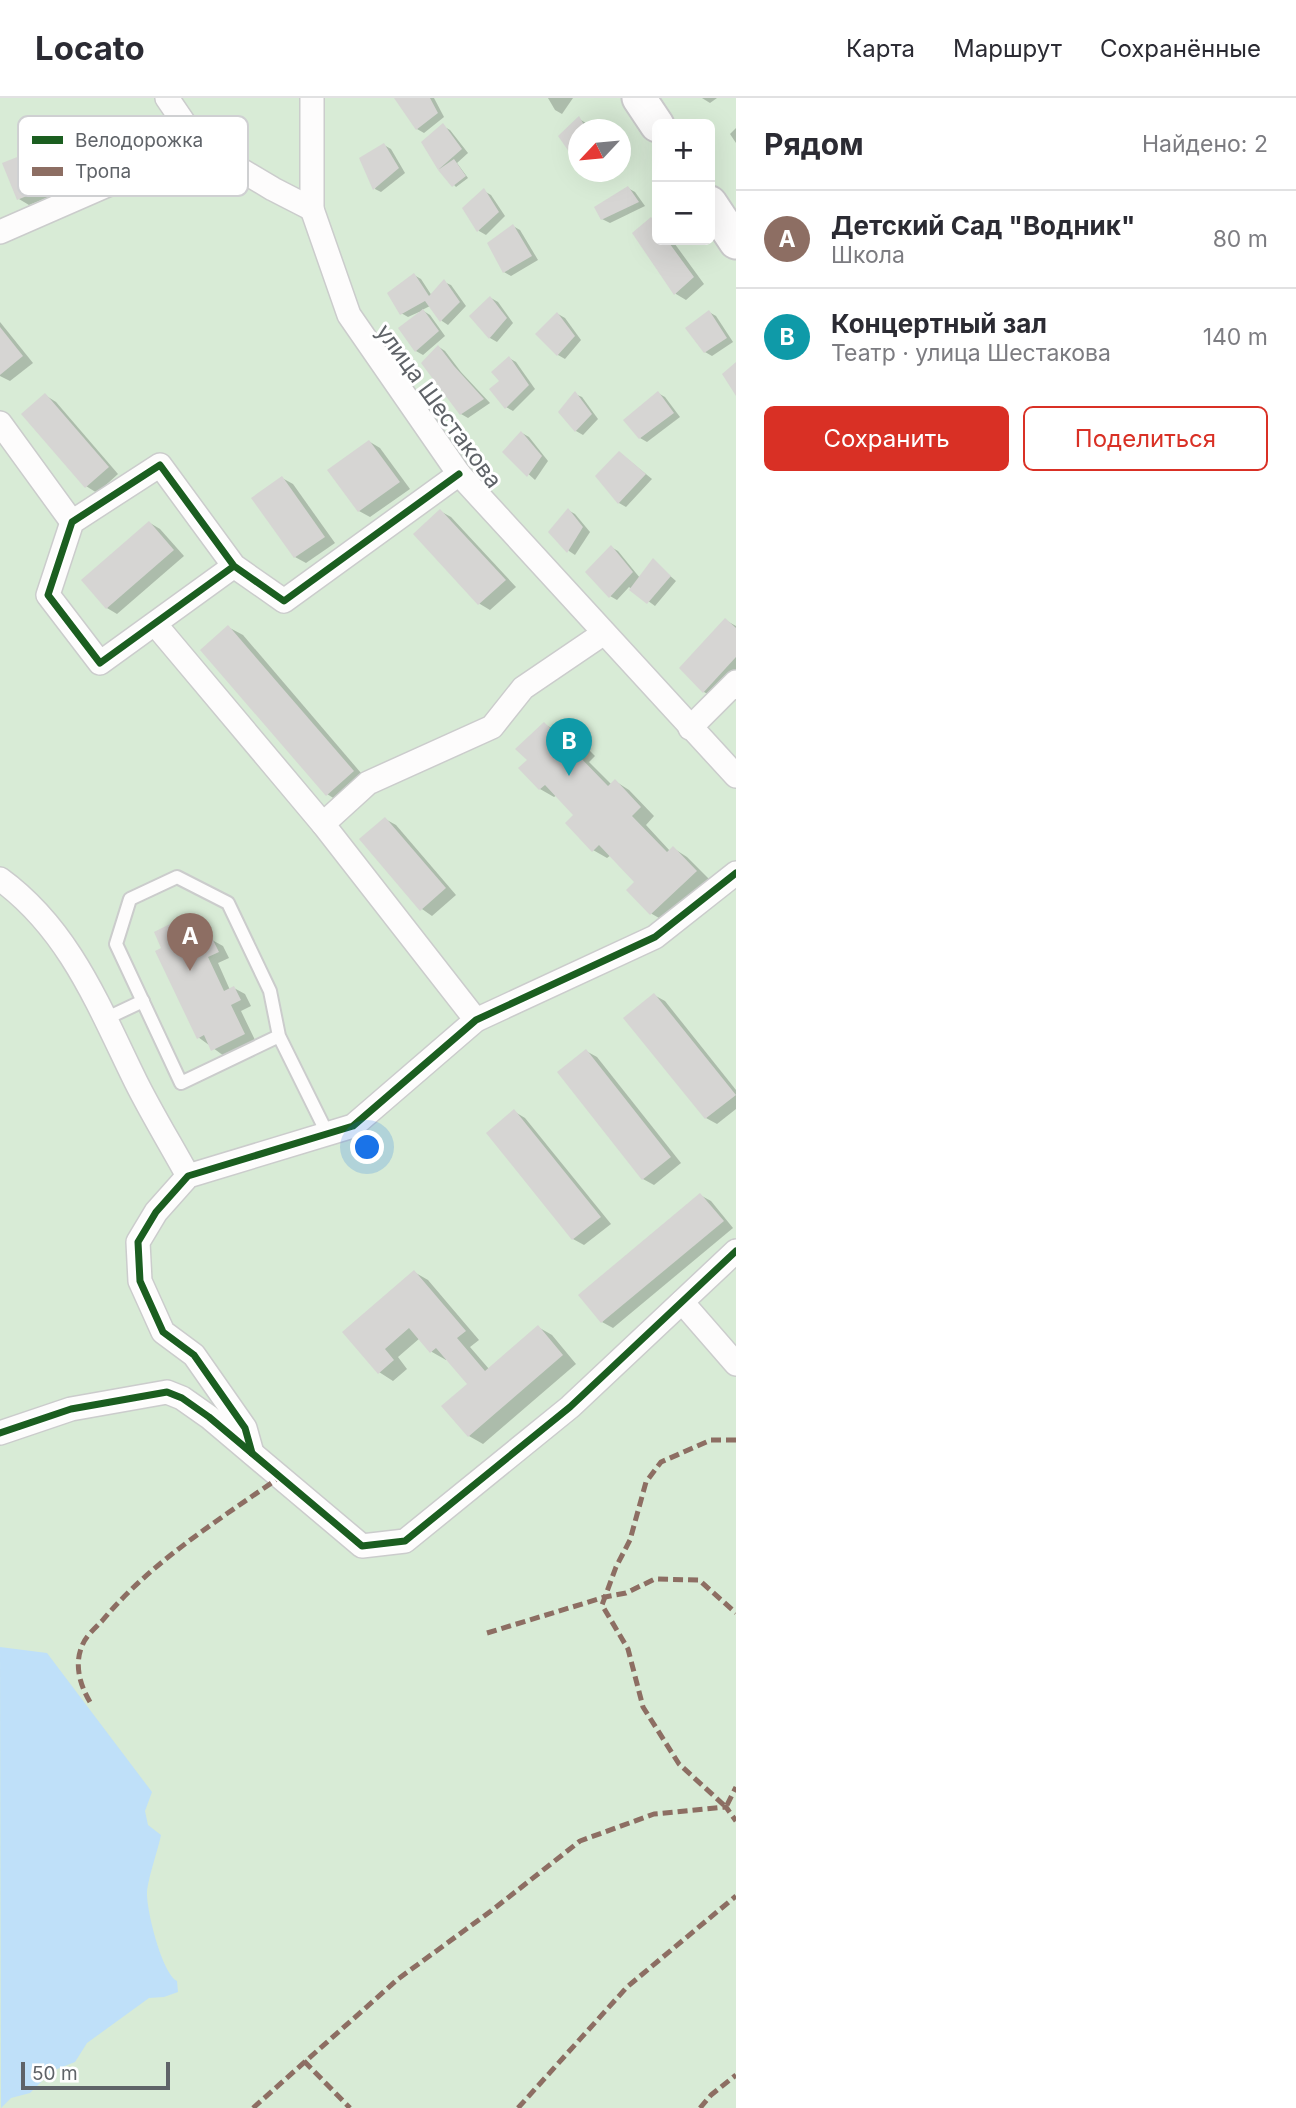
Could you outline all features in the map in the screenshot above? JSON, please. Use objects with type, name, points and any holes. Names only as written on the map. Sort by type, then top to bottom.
[{"type":"street","points":[[167,98],[179,116]]},
{"type":"street","name":"улица Шестакова","points":[[312,98],[312,209],[349,315],[460,474],[736,776]]},
{"type":"street","points":[[639,98],[653,119]]},
{"type":"street","points":[[248,174],[312,209]]},
{"type":"street","points":[[0,232],[82,196]]},
{"type":"street","points":[[715,210],[736,242]]},
{"type":"street","points":[[0,424],[72,522]]},
{"type":"street","points":[[234,566],[100,663],[48,595],[72,522],[160,465],[234,566],[284,601],[460,474]]},
{"type":"street","points":[[155,624],[323,824],[476,1020]]},
{"type":"street","points":[[323,824],[368,783],[492,727],[523,688],[604,633]]},
{"type":"street","points":[[690,727],[736,682]]},
{"type":"street","points":[[252,1453],[246,1428],[194,1355],[163,1332],[140,1281],[138,1242],[156,1212],[188,1176],[353,1126],[476,1020],[655,937],[736,873]]},
{"type":"street","points":[[0,879],[43,916],[77,963],[138,1086],[188,1176]]},
{"type":"street","points":[[0,1433],[71,1409],[167,1392],[182,1398],[209,1417],[362,1546],[405,1541],[570,1407],[736,1251]]},
{"type":"street","points":[[682,1302],[736,1364]]},
{"type":"lane","points":[[279,1036],[181,1083],[116,944],[130,899],[177,877],[228,903],[270,991],[279,1036],[327,1133]]},
{"type":"lane","points":[[105,1019],[143,1001]]},
{"type":"green space","points":[[0,98],[736,98],[736,2108],[0,2108]]},
{"type":"water","points":[[0,1647],[47,1653],[152,1792],[145,1811],[148,1825],[161,1835],[149,1881],[148,1903],[161,1955],[171,1976],[177,1981],[178,1992],[149,1998],[87,2043],[75,2062],[52,2071],[30,2093],[11,2098],[1,2108]]},
{"type":"building","points":[[394,98],[430,98],[438,113],[416,130]]},
{"type":"building","points":[[443,123],[462,149],[438,170],[421,142]]},
{"type":"building","points":[[568,126],[568,150],[558,136]]},
{"type":"building","points":[[384,143],[399,168],[373,190],[359,158]]},
{"type":"building","points":[[18,157],[18,196],[27,196],[17,200],[2,163]]},
{"type":"building","points":[[454,159],[466,176],[452,187],[438,170]]},
{"type":"building","points":[[628,186],[639,202],[601,220],[594,207]]},
{"type":"building","points":[[484,188],[499,212],[477,232],[462,208]]},
{"type":"building","points":[[651,217],[652,245],[671,245],[694,277],[674,295],[632,233]]},
{"type":"building","points":[[513,224],[532,256],[503,273],[487,243]]},
{"type":"building","points":[[414,273],[429,296],[444,279],[460,302],[440,322],[425,301],[400,315],[387,293]]},
{"type":"building","points":[[490,296],[507,318],[489,339],[469,316]]},
{"type":"building","points":[[423,309],[439,331],[415,352],[398,328]]},
{"type":"building","points":[[709,310],[727,338],[704,353],[685,328]]},
{"type":"building","points":[[557,312],[575,336],[557,356],[535,334]]},
{"type":"building","points":[[0,327],[23,356],[0,375]]},
{"type":"building","points":[[438,345],[484,399],[460,415],[421,363]]},
{"type":"building","points":[[509,356],[529,385],[505,409],[489,389],[499,381],[491,372]]},
{"type":"building","points":[[736,362],[736,396],[722,374]]},
{"type":"building","points":[[575,391],[592,414],[575,432],[558,412]]},
{"type":"building","points":[[658,391],[674,413],[639,439],[623,420]]},
{"type":"building","points":[[45,393],[109,467],[85,488],[21,414]]},
{"type":"building","points":[[521,431],[542,456],[527,477],[502,452]]},
{"type":"building","points":[[369,440],[400,482],[358,512],[327,470]]},
{"type":"building","points":[[619,451],[646,474],[618,504],[595,476]]},
{"type":"building","points":[[282,476],[325,537],[294,558],[251,498]]},
{"type":"building","points":[[568,508],[583,527],[567,553],[548,532]]},
{"type":"building","points":[[440,509],[506,580],[478,605],[413,534]]},
{"type":"building","points":[[149,521],[174,550],[106,609],[81,580]]},
{"type":"building","points":[[611,545],[633,572],[609,598],[585,572]]},
{"type":"building","points":[[653,558],[671,576],[647,604],[629,590]]},
{"type":"building","points":[[725,618],[736,628],[736,657],[703,693],[679,668]]},
{"type":"building","points":[[228,625],[354,771],[326,796],[200,650]]},
{"type":"building","points":[[544,722],[556,734],[563,728],[581,747],[576,753],[608,786],[615,779],[641,807],[632,816],[667,852],[673,846],[697,871],[650,915],[626,890],[634,882],[599,845],[592,852],[565,823],[573,815],[545,785],[539,790],[518,768],[527,760],[515,749]]},
{"type":"building","points":[[385,817],[446,888],[420,911],[359,839]]},
{"type":"building","points":[[188,915],[201,943],[212,938],[219,952],[208,957],[224,991],[234,986],[241,1000],[231,1005],[245,1034],[211,1051],[204,1035],[197,1039],[155,951],[161,948],[154,932]]},
{"type":"building","points":[[654,993],[736,1095],[705,1119],[623,1018]]},
{"type":"building","points":[[586,1049],[671,1157],[642,1180],[557,1072]]},
{"type":"building","points":[[514,1109],[601,1217],[572,1240],[486,1133]]},
{"type":"building","points":[[700,1193],[724,1221],[601,1323],[578,1295]]},
{"type":"building","points":[[414,1270],[466,1331],[457,1338],[485,1371],[538,1325],[563,1355],[468,1437],[441,1406],[467,1384],[436,1348],[430,1353],[409,1328],[385,1349],[394,1360],[378,1374],[342,1332]]},
{"type":"marked path","points":[[736,1440],[711,1440],[661,1462],[646,1482],[630,1540],[616,1567],[602,1605],[628,1649],[643,1707],[679,1764],[726,1807],[736,1787]]},
{"type":"marked path","points":[[90,1702],[83,1689],[78,1668],[82,1646],[90,1633],[163,1561],[280,1477]]},
{"type":"marked path","points":[[487,1633],[626,1593],[655,1579],[699,1580],[736,1613]]},
{"type":"marked path","points":[[253,2108],[398,1979],[580,1841],[654,1814],[726,1807],[736,1821]]},
{"type":"marked path","points":[[518,2108],[627,1987],[736,1896]]},
{"type":"marked path","points":[[304,2061],[350,2108]]},
{"type":"marked path","points":[[700,2108],[711,2095],[736,2075]]},
{"type":"cycle path","points":[[234,566],[160,465],[72,522],[48,595],[100,663],[234,566],[284,601],[459,474]]},
{"type":"cycle path","points":[[252,1453],[245,1428],[194,1355],[163,1332],[140,1281],[138,1242],[156,1212],[188,1176],[353,1126],[476,1020],[655,937],[736,873]]},
{"type":"cycle path","points":[[0,1433],[71,1409],[167,1392],[182,1398],[209,1417],[362,1546],[405,1541],[570,1407],[736,1251]]},
{"type":"place","name":"Концертный зал","points":[[569,776]]},
{"type":"place","name":"Детский Сад \"Водник\"","points":[[190,971]]}]
